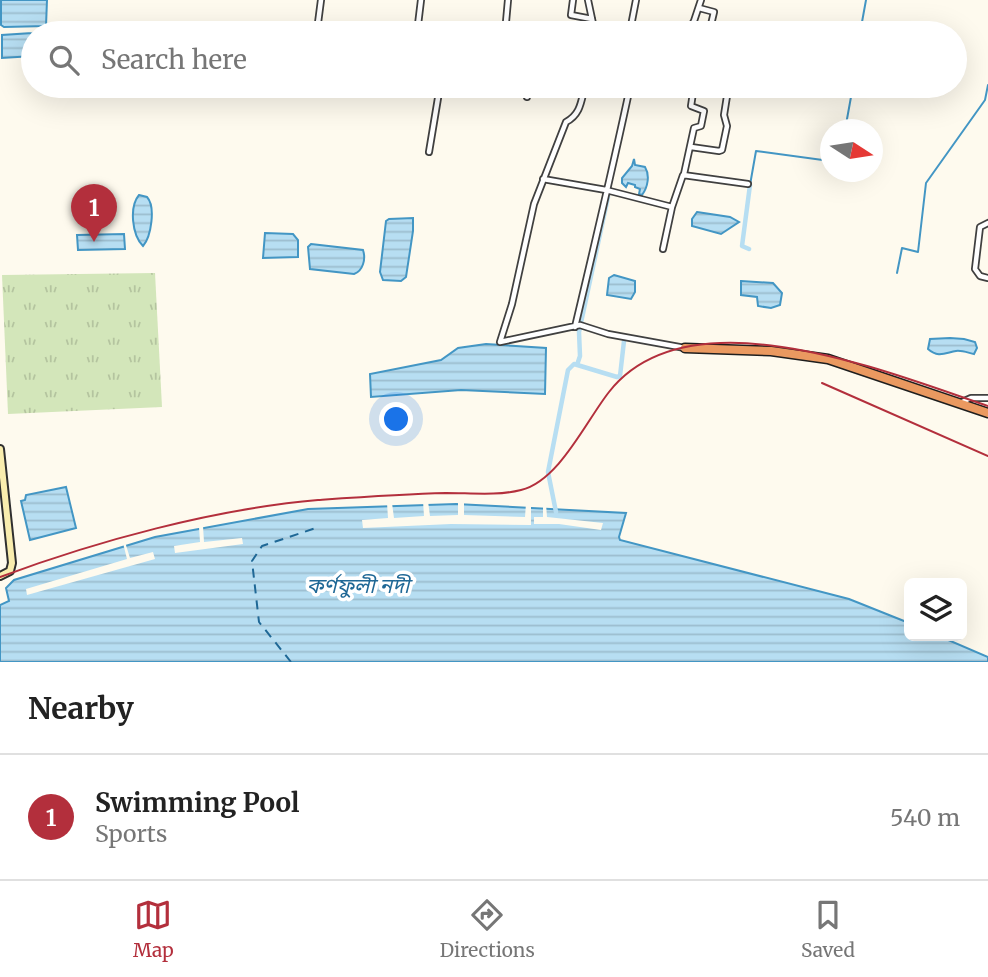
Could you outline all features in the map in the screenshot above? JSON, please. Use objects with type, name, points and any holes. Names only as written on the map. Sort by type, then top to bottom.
[{"type":"highway","points":[[685,348],[771,351],[828,359],[988,413]]},
{"type":"main road","points":[[0,449],[12,563],[10,571],[0,576]]},
{"type":"street","points":[[318,21],[321,0]]},
{"type":"street","points":[[418,21],[421,0]]},
{"type":"street","points":[[506,21],[508,0]]},
{"type":"street","points":[[573,0],[571,15],[592,19],[588,0]]},
{"type":"street","points":[[632,21],[636,0]]},
{"type":"street","points":[[693,21],[701,0]]},
{"type":"street","points":[[699,8],[714,12],[712,21]]},
{"type":"street","points":[[429,152],[438,98]]},
{"type":"street","points":[[582,98],[575,118],[566,122],[542,180],[500,342],[579,326],[685,348]]},
{"type":"street","points":[[579,326],[628,98]]},
{"type":"street","points":[[663,249],[694,128],[701,126],[703,119],[704,111],[691,106],[692,98]]},
{"type":"street","points":[[691,147],[722,150],[727,126],[724,115],[727,98]]},
{"type":"street","points":[[683,175],[748,184]]},
{"type":"street","points":[[542,180],[606,190],[672,207]]},
{"type":"street","points":[[988,223],[980,227],[978,234],[975,269],[980,276],[988,278]]},
{"type":"street","points":[[959,402],[971,398],[988,398]]},
{"type":"green space","points":[[155,273],[162,407],[8,414],[2,275]]},
{"type":"water","points":[[1,0],[47,0],[46,21],[21,21],[21,27],[1,25]]},
{"type":"water","points":[[21,34],[21,57],[2,58],[2,35]]},
{"type":"water","points":[[634,159],[635,165],[645,167],[648,177],[642,195],[635,185],[628,183],[626,187],[622,183],[622,178]]},
{"type":"water","points":[[139,195],[147,197],[152,215],[143,246],[136,235],[133,221],[134,206]]},
{"type":"water","points":[[697,212],[730,217],[739,222],[721,234],[692,226],[692,219]]},
{"type":"water","points":[[413,218],[406,277],[401,281],[383,280],[380,272],[386,221]]},
{"type":"water","points":[[265,233],[293,234],[298,240],[298,257],[263,258]]},
{"type":"water","points":[[124,234],[125,249],[78,250],[77,235]]},
{"type":"water","points":[[311,244],[363,250],[363,264],[354,274],[310,269],[308,247]]},
{"type":"water","points":[[614,275],[635,281],[635,292],[631,299],[607,295],[609,278]]},
{"type":"water","points":[[741,281],[773,283],[782,293],[780,305],[771,308],[758,306],[757,297],[741,295]]},
{"type":"water","points":[[950,338],[975,342],[977,348],[974,354],[958,351],[938,354],[928,349],[930,339]]},
{"type":"water","points":[[486,344],[546,348],[545,394],[461,390],[371,397],[370,374],[441,360],[458,348]]},
{"type":"water","points":[[66,487],[76,528],[30,540],[21,501],[25,500],[26,495]]},
{"type":"water","name":"কর্ণফুলী নদী","points":[[456,504],[626,513],[620,540],[849,599],[904,621],[904,641],[951,641],[988,657],[988,662],[0,662],[0,605],[9,601],[6,588],[14,580],[155,537],[308,509]]},
{"type":"pier","points":[[423,501],[428,501],[430,516],[458,515],[458,503],[464,502],[464,515],[525,517],[526,503],[531,503],[531,525],[451,524],[363,528],[362,520],[388,518],[387,503],[392,503],[394,518],[424,516]]},
{"type":"pier","points":[[543,504],[546,504],[547,517],[603,523],[601,530],[559,524],[534,524],[534,517],[543,517]]},
{"type":"pier","points":[[203,526],[204,542],[242,538],[243,544],[175,553],[174,546],[200,542],[199,527]]},
{"type":"pier","points":[[125,542],[130,558],[153,552],[155,559],[27,595],[26,589],[127,559],[123,543]]},
{"type":"waterway","points":[[862,21],[866,0]]},
{"type":"waterway","points":[[897,273],[902,248],[918,252],[926,183],[985,100],[988,85]]},
{"type":"waterway","points":[[847,119],[851,98]]},
{"type":"waterway","points":[[750,185],[756,151],[820,160]]},
{"type":"waterway","points":[[749,249],[742,246],[750,185]]},
{"type":"waterway","points":[[577,365],[580,356],[579,332],[608,197]]},
{"type":"waterway","points":[[556,512],[548,472],[568,370],[574,364],[620,376],[624,341]]},
{"type":"ferry route","points":[[291,662],[259,622],[252,561],[262,546],[316,528]]},
{"type":"railway","points":[[0,577],[156,528],[278,504],[430,493],[493,494],[521,490],[548,475],[571,448],[609,392],[644,362],[688,347],[738,343],[791,348],[846,360],[988,406]]},
{"type":"railway","points":[[822,383],[988,456]]},
{"type":"place","name":"Swimming Pool","points":[[94,242]]}]
